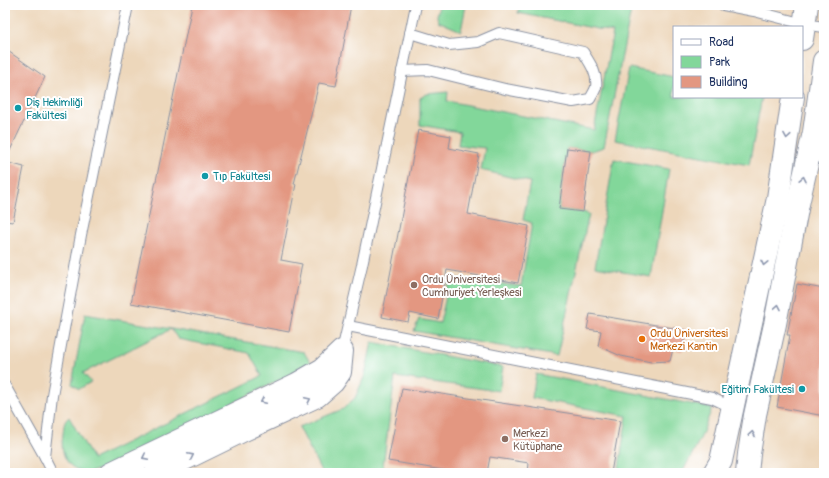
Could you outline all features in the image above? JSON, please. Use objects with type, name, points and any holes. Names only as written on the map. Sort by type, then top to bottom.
[{"type":"street","points":[[747,473],[755,415],[814,132],[824,61]]},
{"type":"street","points":[[714,473],[721,461],[778,198],[793,98]]},
{"type":"street","points":[[111,473],[297,384],[323,369],[342,351]]},
{"type":"street","points":[[156,473],[242,430],[317,396],[333,382],[340,372],[342,351]]},
{"type":"lane","points":[[45,457],[52,395],[74,274],[128,5]]},
{"type":"lane","points":[[342,351],[362,265],[416,5]]},
{"type":"lane","points":[[723,5],[809,24]]},
{"type":"lane","points":[[402,71],[428,70],[504,89],[573,102],[590,99],[596,88],[592,66],[583,52],[499,32],[478,42],[449,45],[410,33]]},
{"type":"lane","points":[[348,326],[712,398],[733,408]]},
{"type":"lane","points":[[5,386],[53,473]]},
{"type":"shaded area","name":"Ordu Üniversitesi Cumhuriyet Yerleşkesi","points":[[5,5],[824,5],[824,473],[5,473]]},
{"type":"green space","points":[[439,5],[466,5],[461,31],[438,21],[437,16]]},
{"type":"green space","points":[[519,5],[611,5],[631,10],[604,147],[591,151],[567,148],[559,209],[589,214],[557,356],[414,331],[419,319],[440,323],[450,278],[521,286],[532,223],[523,220],[530,182],[481,170],[485,148],[458,145],[460,132],[420,125],[420,98],[427,94],[448,92],[447,101],[594,130],[613,32],[518,13]]},
{"type":"green space","points":[[629,68],[673,77],[673,98],[762,98],[749,165],[615,140]]},
{"type":"green space","points":[[614,159],[669,169],[651,277],[595,267]]},
{"type":"green space","points":[[85,314],[304,352],[311,364],[104,468],[86,472],[73,467],[63,453],[62,441],[64,427],[69,417],[93,459],[262,376],[249,353],[178,339],[171,329],[83,373],[91,382],[79,389],[72,384]]},
{"type":"green space","points":[[372,342],[503,367],[499,391],[395,377],[382,473],[322,473],[299,427],[343,409],[355,398],[365,375]]},
{"type":"green space","points":[[536,374],[712,408],[701,437],[682,473],[618,473],[627,416],[532,398]]},
{"type":"building","name":"Tıp Fakültesi","points":[[192,5],[351,5],[336,86],[319,83],[294,184],[296,184],[281,260],[302,264],[289,332],[131,303]]},
{"type":"building","name":"Diş Hekimliği Fakültesi","points":[[5,49],[45,77],[5,161]]},
{"type":"building","points":[[418,130],[451,136],[449,148],[479,154],[468,214],[529,226],[518,283],[447,270],[438,319],[410,313],[408,322],[382,317]]},
{"type":"building","points":[[567,148],[591,151],[583,212],[559,209]]},
{"type":"building","points":[[5,162],[24,167],[13,222],[5,221]]},
{"type":"building","points":[[797,284],[824,289],[824,416],[777,407],[790,335],[787,335]]},
{"type":"building","name":"Ordu Üniversitesi Merkezi Kantin","points":[[590,314],[686,330],[682,351],[673,349],[670,361],[651,362],[621,356],[598,346],[601,331],[587,329]]},
{"type":"building","name":"Merkezi Kütüphane","points":[[402,388],[620,421],[611,473],[528,473],[529,463],[490,457],[487,473],[461,473],[388,461]]},
{"type":"place","name":"Diş Hekimliği Fakültesi","points":[[18,108]]},
{"type":"place","name":"Tıp Fakültesi","points":[[205,176]]},
{"type":"place","name":"Ordu Üniversitesi Cumhuriyet Yerleşkesi","points":[[414,285]]},
{"type":"place","name":"Ordu Üniversitesi Merkezi Kantin","points":[[642,339]]},
{"type":"place","name":"Eğitim Fakültesi","points":[[802,389]]},
{"type":"place","name":"Merkezi Kütüphane","points":[[505,439]]}]
